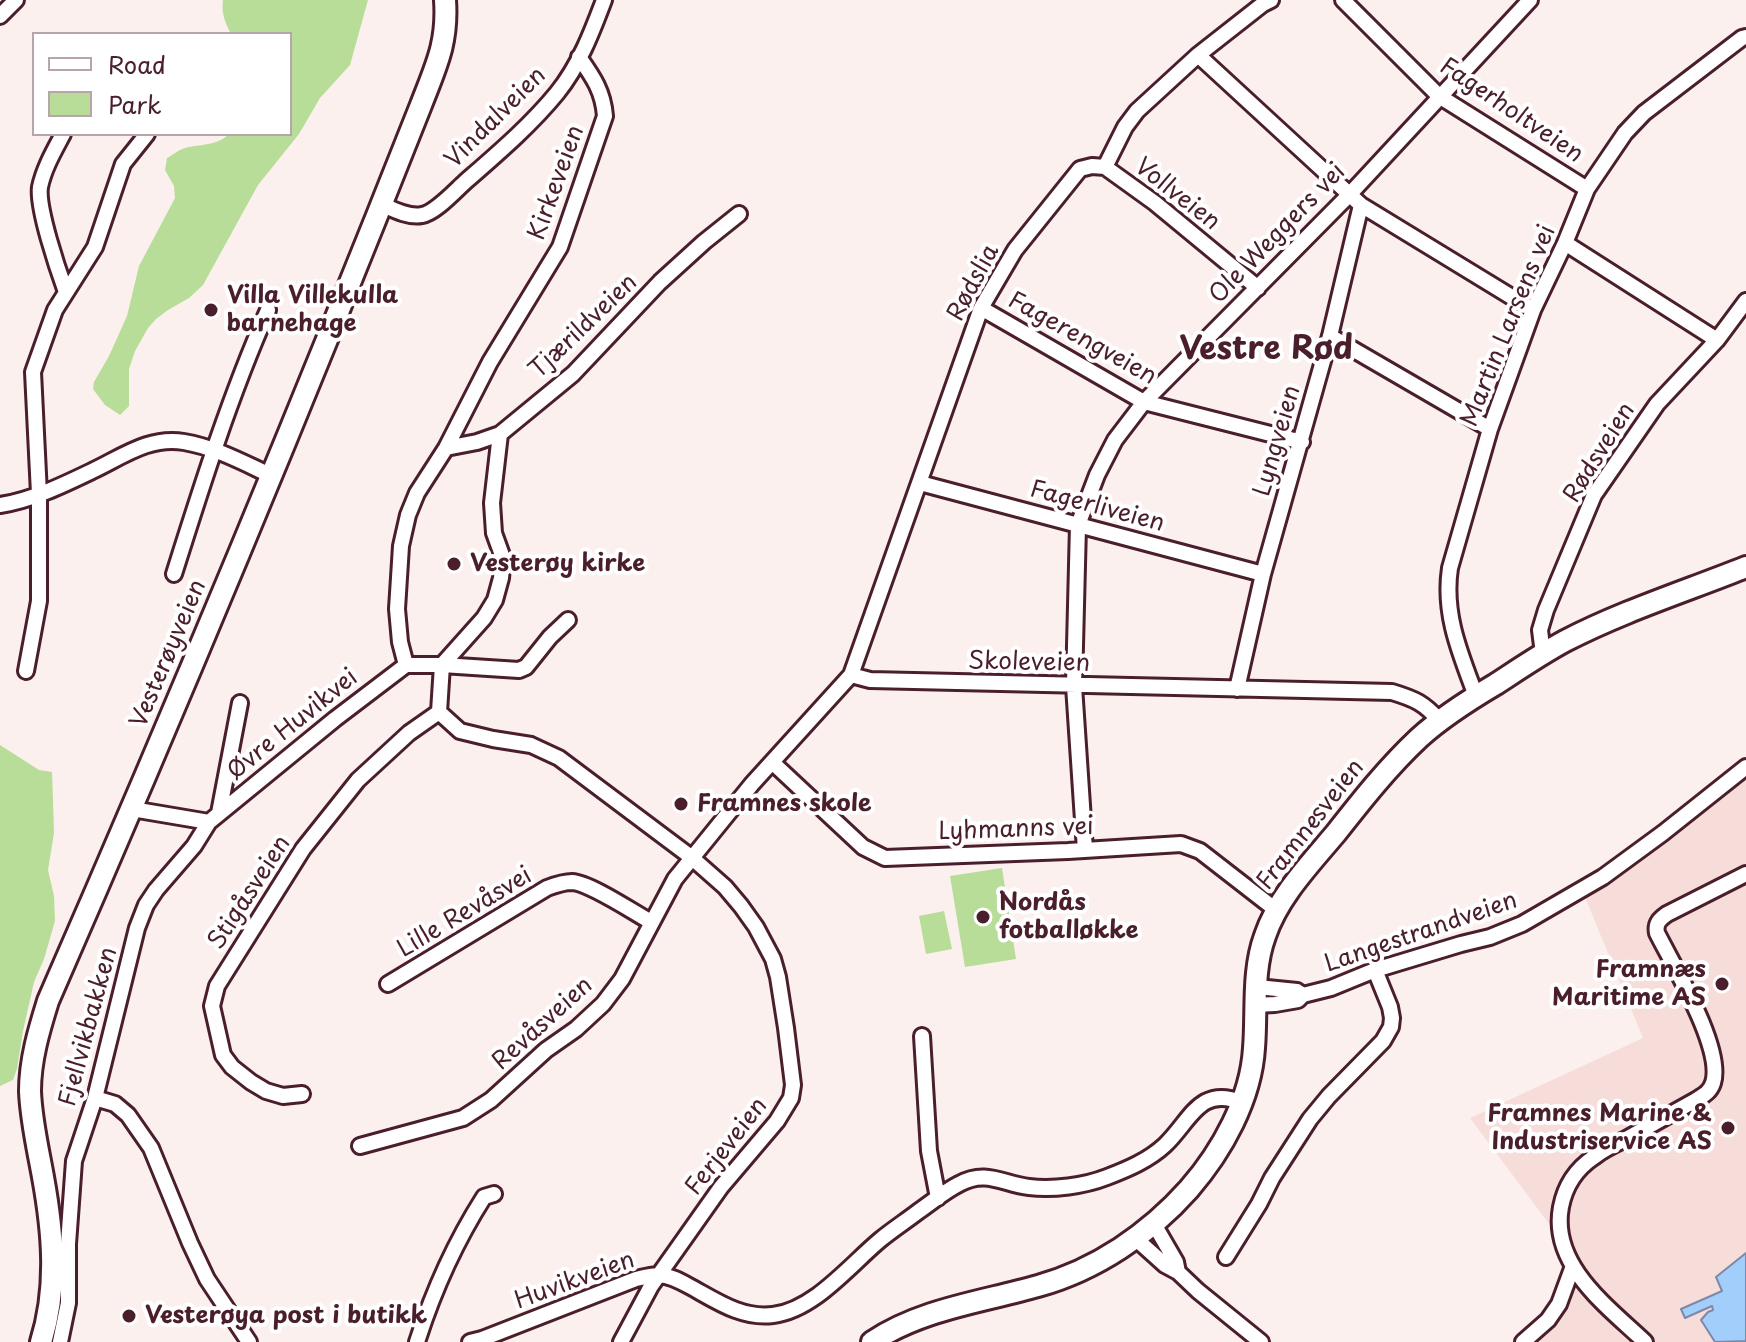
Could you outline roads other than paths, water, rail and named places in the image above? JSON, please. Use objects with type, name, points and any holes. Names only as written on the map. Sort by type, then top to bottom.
[{"type":"main road","name":"Vesterøyveien","points":[[41,1342],[49,1313],[53,1267],[52,1239],[30,1095],[38,1032],[48,1001],[205,638],[442,51],[445,0]]},
{"type":"main road","name":"Framnesveien","points":[[872,1342],[927,1314],[1042,1285],[1077,1272],[1154,1224],[1191,1187],[1214,1157],[1241,1102],[1251,1074],[1260,956],[1264,936],[1276,910],[1374,785],[1417,739],[1440,721],[1543,654],[1623,615],[1746,567]]},
{"type":"street","points":[[0,16],[16,0]]},
{"type":"street","name":"Vindalveien","points":[[381,204],[421,216],[433,210],[485,165],[558,91],[579,57],[604,0]]},
{"type":"street","name":"Fagerholtveien","points":[[1343,0],[1439,96],[1587,189]]},
{"type":"street","name":"Ole Weggers vei","points":[[1085,850],[1074,686],[1078,525],[1097,475],[1115,440],[1144,402],[1349,195],[1530,0]]},
{"type":"street","points":[[1105,167],[1125,127],[1137,111],[1198,55],[1266,1]]},
{"type":"street","name":"Martin Larsens vei","points":[[1476,696],[1455,639],[1447,588],[1490,429],[1533,310],[1587,189],[1625,133],[1676,87],[1746,37]]},
{"type":"street","points":[[1198,55],[1361,205],[1533,310]]},
{"type":"street","name":"Kirkeveien","points":[[446,448],[490,362],[560,247],[605,116],[604,100],[597,84],[579,57]]},
{"type":"street","points":[[62,136],[44,172],[39,191],[54,258],[66,292]]},
{"type":"street","points":[[26,671],[39,601],[39,494],[33,372],[55,310],[95,247],[123,164],[145,136]]},
{"type":"street","name":"Vollveien","points":[[1105,167],[1155,203],[1258,288]]},
{"type":"street","name":"Rødslia","points":[[851,675],[981,308],[1015,250],[1080,169],[1105,167]]},
{"type":"street","name":"Lyngveien","points":[[1237,689],[1263,574],[1302,442],[1361,205]]},
{"type":"street","name":"Tjærildveien","points":[[446,448],[500,434],[573,374],[660,282],[739,214]]},
{"type":"street","points":[[1565,243],[1717,340]]},
{"type":"street","name":"Rødsveien","points":[[1543,654],[1540,630],[1546,610],[1594,495],[1657,404],[1717,340],[1746,301]]},
{"type":"street","name":"Fagerengveien","points":[[981,308],[1144,402],[1302,442]]},
{"type":"street","points":[[174,574],[213,449],[268,310]]},
{"type":"street","points":[[1330,336],[1490,429]]},
{"type":"street","points":[[439,712],[442,665],[484,618],[495,600],[501,578],[503,558],[494,533],[492,503],[500,434]]},
{"type":"street","points":[[0,505],[76,479],[154,442],[183,441],[213,449],[270,475]]},
{"type":"street","points":[[446,448],[417,493],[401,546],[397,609],[406,665],[519,670],[526,667],[568,620]]},
{"type":"street","name":"Fagerliveien","points":[[920,483],[1263,574]]},
{"type":"street","name":"Øvre Huvikvei","points":[[214,817],[406,665]]},
{"type":"street","points":[[691,857],[851,675]]},
{"type":"street","name":"Skoleveien","points":[[851,675],[870,680],[1392,692],[1413,698],[1440,721]]},
{"type":"street","points":[[132,809],[214,817],[240,703]]},
{"type":"street","name":"Ferjeveien","points":[[439,712],[460,731],[531,745],[559,758],[691,857],[725,887],[756,927],[773,959],[786,1028],[793,1085],[791,1098],[777,1121],[721,1187],[659,1275],[621,1342]]},
{"type":"street","name":"Stigåsveien","points":[[302,1094],[283,1096],[266,1091],[232,1067],[223,1055],[212,1006],[217,986],[303,849],[358,780],[409,733],[439,712]]},
{"type":"street","name":"Lyhmanns vei","points":[[772,762],[863,847],[885,858],[1181,844],[1200,851],[1276,910]]},
{"type":"street","name":"Langestrandveien","points":[[1256,996],[1298,1000],[1303,995],[1331,988],[1375,970],[1490,937],[1537,916],[1603,877],[1746,767]]},
{"type":"street","name":"Fjellvikbakken","points":[[60,1342],[68,1303],[68,1244],[74,1161],[95,1098],[137,928],[156,890],[214,817]]},
{"type":"street","name":"Revåsveien","points":[[360,1146],[463,1118],[491,1100],[546,1050],[576,1029],[603,1004],[622,979],[675,879],[691,857]]},
{"type":"street","points":[[1645,1342],[1592,1290],[1573,1266],[1561,1240],[1560,1213],[1566,1190],[1579,1169],[1595,1156],[1696,1100],[1713,1086],[1715,1073],[1705,1027],[1656,927],[1667,914],[1746,874]]},
{"type":"street","name":"Lille Revåsvei","points":[[388,984],[547,888],[562,883],[575,882],[589,887],[651,922]]},
{"type":"street","points":[[1226,1257],[1310,1119],[1383,1041],[1391,1027],[1390,1007],[1375,970]]},
{"type":"street","points":[[922,1036],[929,1151],[938,1198]]},
{"type":"street","name":"Huvikveien","points":[[470,1342],[636,1279],[659,1275],[676,1279],[733,1310],[755,1316],[797,1309],[817,1296],[883,1238],[961,1183],[979,1176],[1033,1188],[1070,1186],[1104,1179],[1141,1163],[1164,1146],[1208,1100],[1223,1097],[1241,1102]]},
{"type":"street","points":[[95,1098],[115,1104],[128,1115],[151,1148],[207,1279],[249,1342]]},
{"type":"street","points":[[417,1342],[427,1311],[459,1241],[484,1197],[494,1194]]},
{"type":"street","points":[[1154,1224],[1176,1262],[1178,1272]]},
{"type":"street","points":[[1135,1238],[1261,1342]]},
{"type":"street","points":[[1523,1342],[1548,1320],[1559,1304],[1573,1266]]},
{"type":"water","points":[[1746,1253],[1746,1341],[1715,1342],[1701,1320],[1713,1310],[1712,1306],[1685,1318],[1681,1309],[1722,1291],[1716,1277]]},
{"type":"place","name":"Villa Villekulla barnehage","points":[[211,310]]},
{"type":"place","name":"Vesterøy kirke","points":[[454,564]]},
{"type":"place","name":"Framnes skole","points":[[681,804]]},
{"type":"place","name":"Nordås fotballøkke","points":[[983,917]]},
{"type":"place","name":"Framnæs Maritime AS","points":[[1722,984]]},
{"type":"place","name":"Framnes Marine & Industriservice AS","points":[[1728,1128]]},
{"type":"place","name":"Vesterøya post i butikk","points":[[129,1316]]},
{"type":"district","name":"Vestre Rød","points":[[1266,350]]}]
